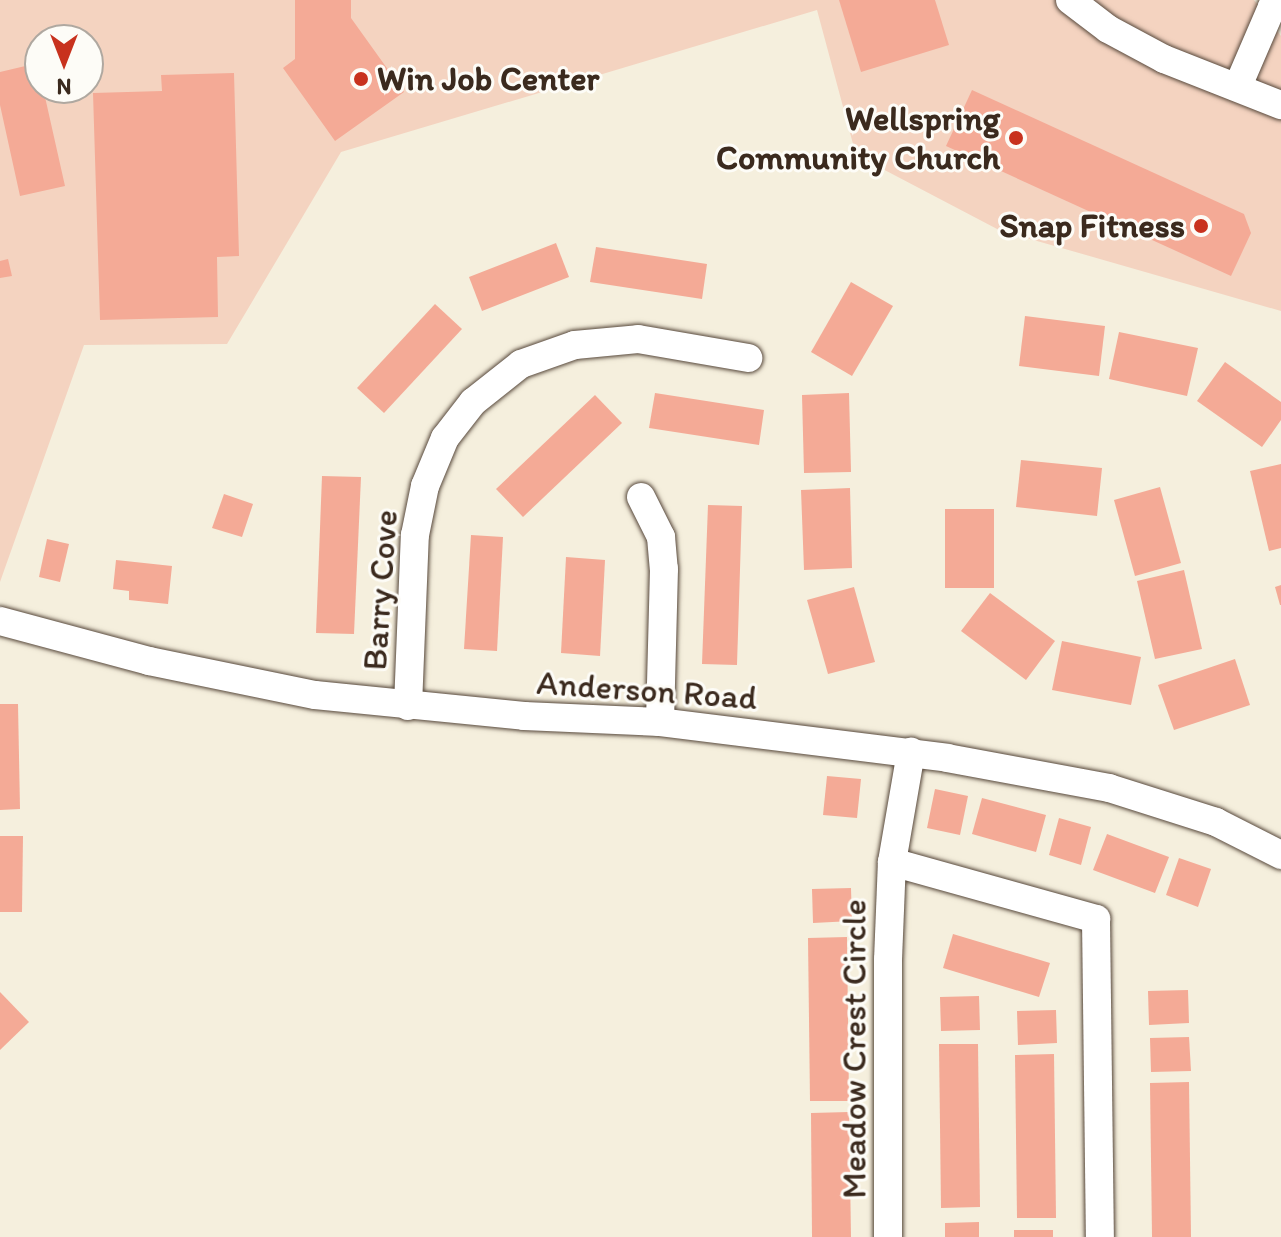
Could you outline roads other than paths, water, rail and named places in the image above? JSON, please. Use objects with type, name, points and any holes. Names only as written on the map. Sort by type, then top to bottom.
[{"type":"street","points":[[1070,0],[1108,29],[1164,59],[1281,105]]},
{"type":"street","points":[[1238,86],[1272,7],[1279,0]]},
{"type":"street","name":"Barry Cove","points":[[408,706],[415,535],[422,498],[445,438],[473,402],[521,364],[575,345],[638,339],[748,358]]},
{"type":"street","points":[[641,497],[661,537],[664,569],[660,722]]},
{"type":"street","name":"Anderson Road","points":[[0,621],[239,681],[315,695],[408,706],[660,722],[911,752],[1109,788],[1216,822],[1281,855]]},
{"type":"street","name":"Meadow Crest Circle","points":[[888,1237],[888,960],[892,862],[911,752]]},
{"type":"street","name":"Meadow Crest Circle","points":[[892,862],[1096,919],[1100,1237]]},
{"type":"place","name":"Win Job Center","points":[[361,79]]},
{"type":"place","name":"Wellspring Community Church","points":[[1016,138]]},
{"type":"place","name":"Snap Fitness","points":[[1201,226]]}]
